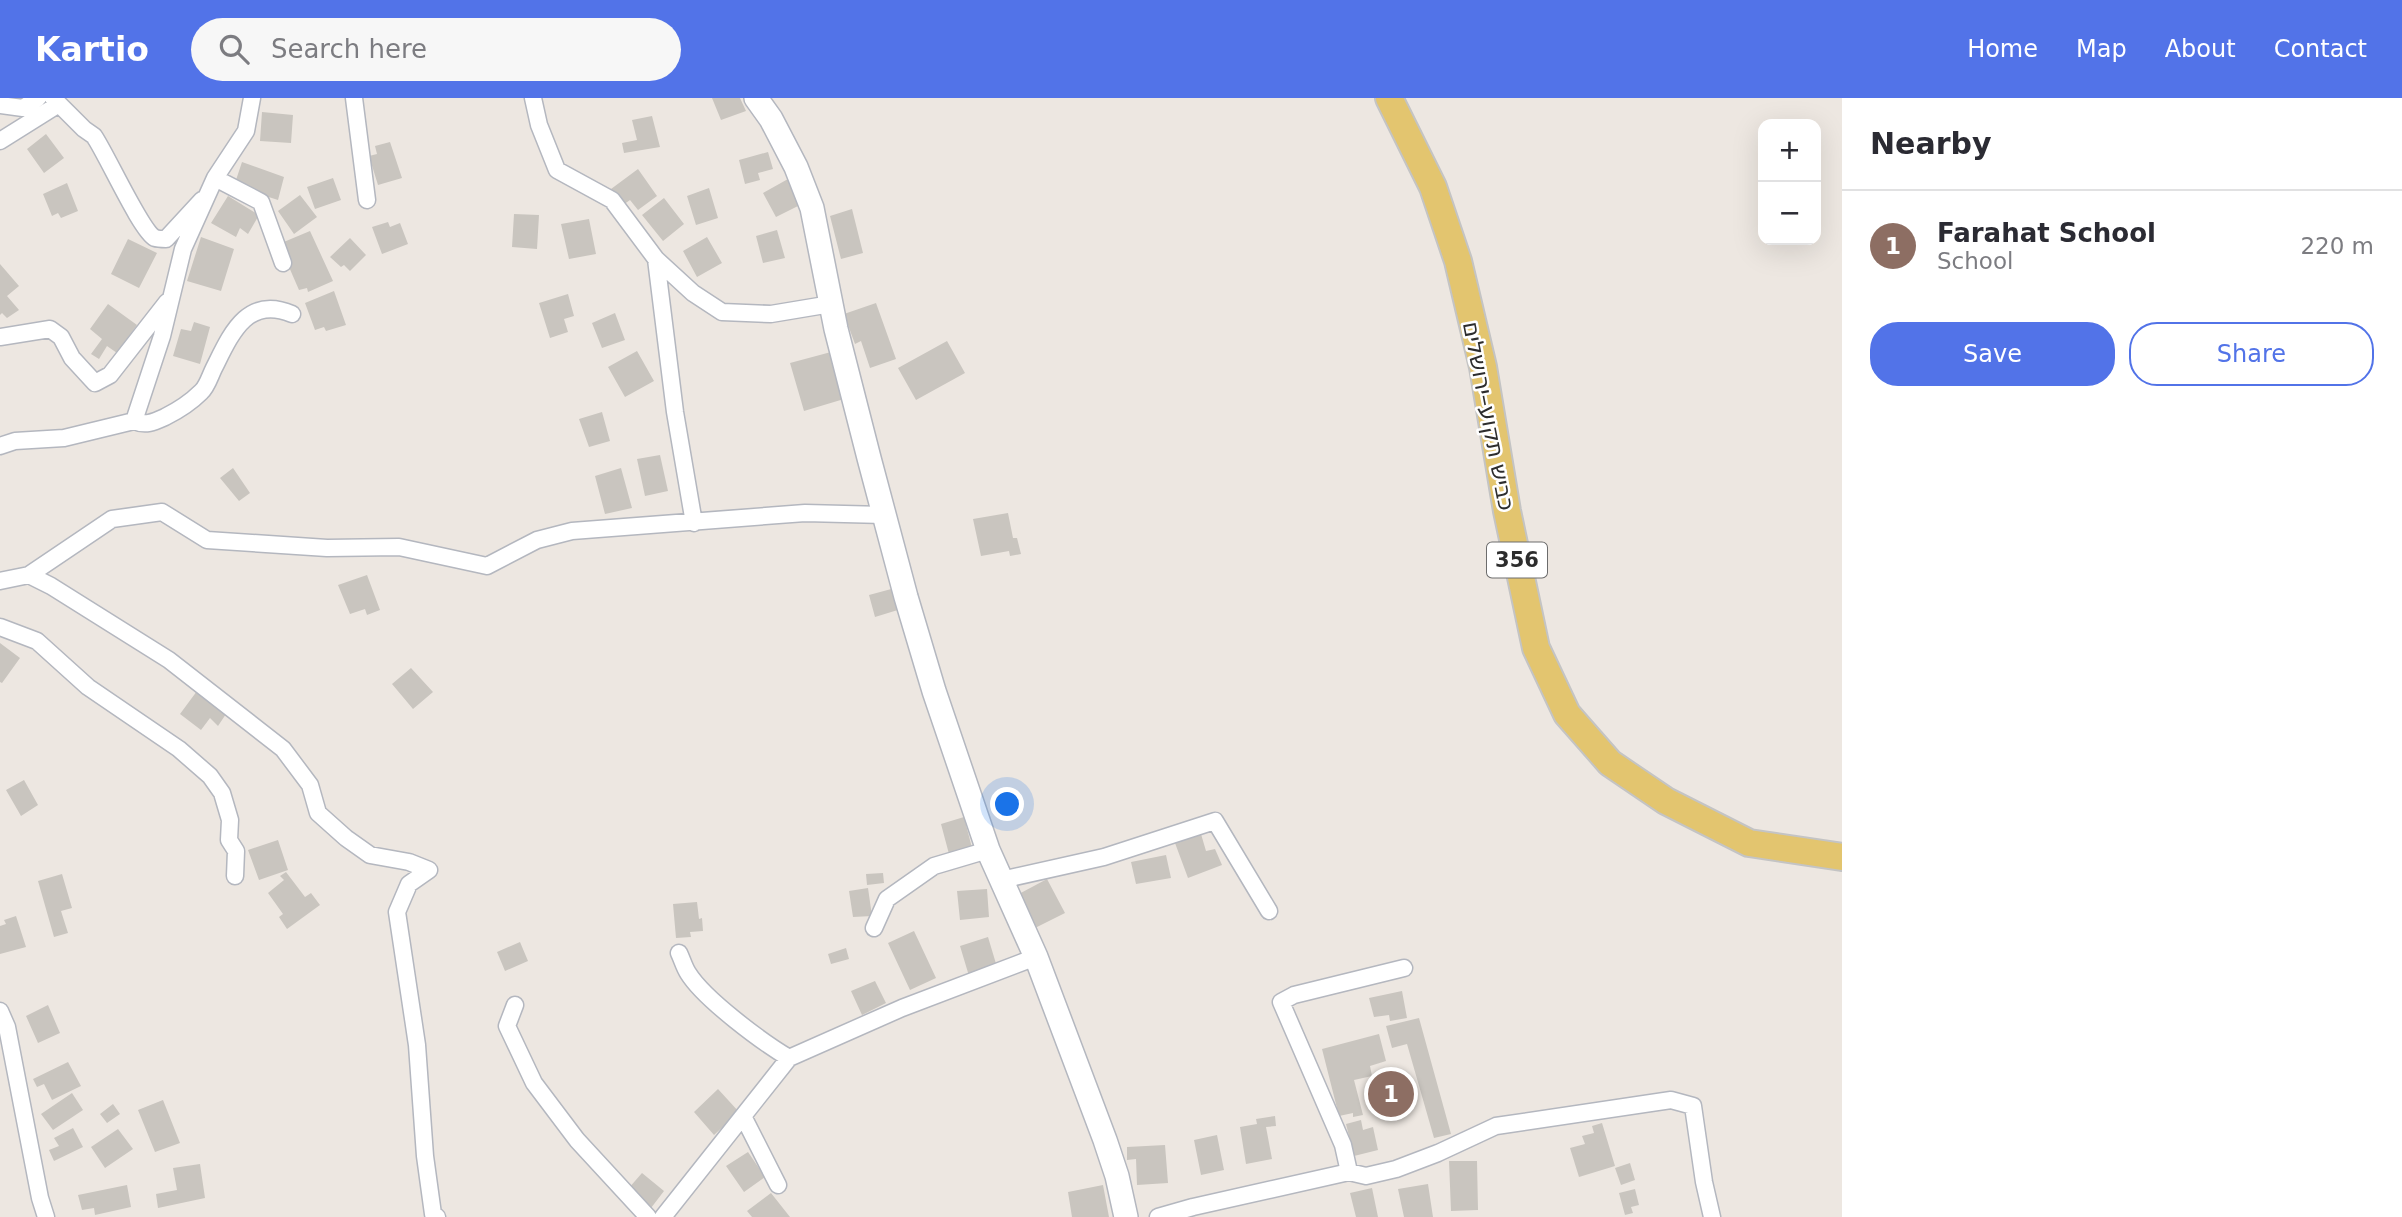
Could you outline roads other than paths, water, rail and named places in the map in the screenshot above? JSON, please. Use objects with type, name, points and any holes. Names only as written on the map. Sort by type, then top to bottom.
[{"type":"main road","name":"כביש תקוע–ירושלים","points":[[1389,98],[1433,187],[1458,261],[1483,367],[1507,510],[1536,648],[1567,714],[1611,763],[1667,801],[1749,843],[1842,857]]},
{"type":"street","points":[[0,105],[23,108],[38,98]]},
{"type":"street","points":[[134,421],[162,336],[183,249],[215,178],[246,131],[252,98]]},
{"type":"street","points":[[354,98],[367,200]]},
{"type":"street","points":[[533,98],[539,125],[557,170],[612,200],[656,259],[693,293],[722,312],[771,314],[831,304]]},
{"type":"street","points":[[756,98],[771,119],[796,167],[812,208],[831,304],[884,515],[934,691],[988,850],[1036,957],[1105,1140],[1117,1176],[1126,1217]]},
{"type":"street","points":[[0,141],[56,101],[94,136],[138,219],[156,239],[166,239],[208,194]]},
{"type":"street","points":[[215,178],[261,202],[283,263]]},
{"type":"street","points":[[656,259],[694,523]]},
{"type":"street","points":[[0,337],[50,328],[61,337],[72,358],[94,383],[110,375],[171,297]]},
{"type":"street","points":[[0,446],[15,442],[64,438],[134,421],[142,425],[154,422],[174,412],[203,391],[225,346],[240,323],[250,314],[262,308],[278,308],[292,314]]},
{"type":"street","points":[[0,581],[29,575],[112,519],[162,512],[207,540],[327,548],[399,547],[487,566],[537,540],[572,531],[805,513],[884,515]]},
{"type":"street","points":[[29,575],[169,660],[283,749],[310,785],[318,813],[346,838],[370,855],[409,862],[429,870],[409,884],[397,912],[417,1045],[425,1156],[433,1213],[437,1217]]},
{"type":"street","points":[[0,627],[37,641],[88,687],[179,749],[210,776],[222,793],[230,820],[229,840],[236,851],[235,876]]},
{"type":"street","points":[[1002,880],[1104,857],[1215,821],[1269,911]]},
{"type":"street","points":[[874,929],[887,899],[934,866],[988,850]]},
{"type":"street","points":[[679,953],[687,973],[701,988],[767,1045],[789,1058]]},
{"type":"street","points":[[663,1217],[789,1058],[902,1009],[1036,957]]},
{"type":"street","points":[[1349,1172],[1343,1145],[1281,1002],[1294,995],[1404,968]]},
{"type":"street","points":[[515,1004],[507,1027],[534,1083],[577,1140],[648,1217]]},
{"type":"street","points":[[0,1012],[7,1027],[46,1217]]},
{"type":"street","points":[[1158,1217],[1349,1172],[1366,1177],[1396,1169],[1496,1126],[1671,1100],[1693,1106],[1712,1217]]},
{"type":"street","points":[[743,1116],[778,1185]]},
{"type":"place","name":"Farahat School","points":[[1391,1094]]}]
